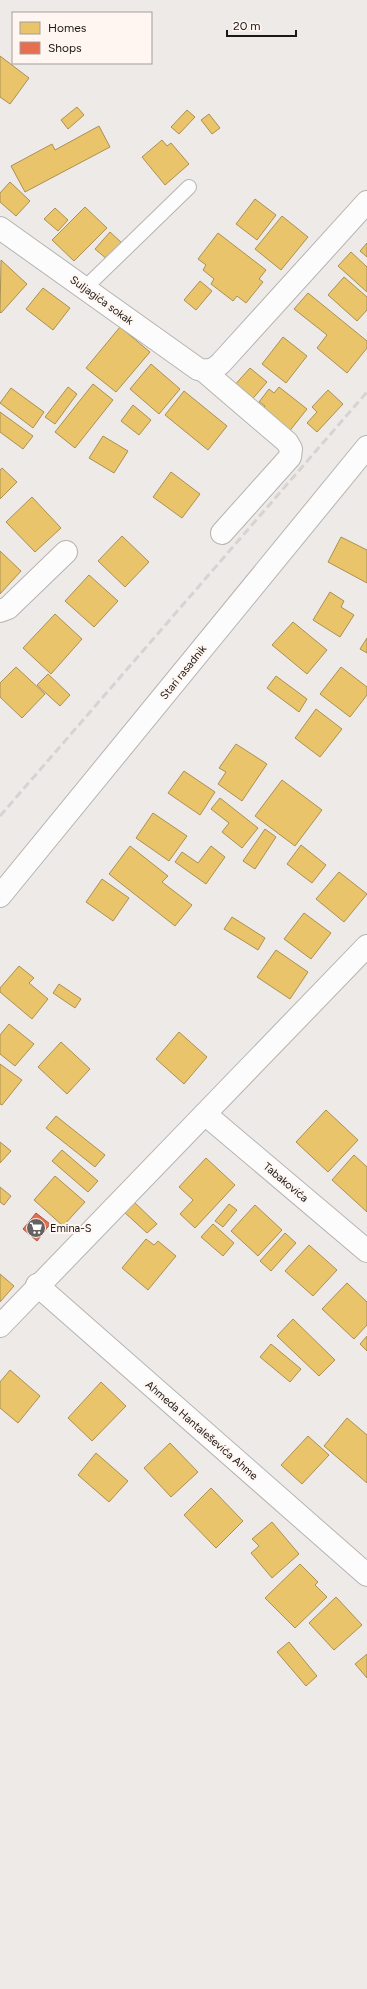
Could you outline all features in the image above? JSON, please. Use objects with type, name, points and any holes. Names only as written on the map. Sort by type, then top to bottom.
[{"type":"street","points":[[204,371],[211,370],[221,363],[367,202]]},
{"type":"street","name":"Suljagića sokak","points":[[0,228],[86,287],[198,369],[204,371],[287,442],[292,449],[290,458],[222,533]]},
{"type":"street","name":"Stari rasadnik","points":[[0,896],[367,447]]},
{"type":"street","points":[[0,611],[8,608],[66,552]]},
{"type":"street","points":[[0,1326],[367,946]]},
{"type":"street","name":"Tabakovića","points":[[205,1114],[367,1251]]},
{"type":"street","name":"Ahmeda Hantaleševića Ahme","points":[[37,1286],[367,1575]]},
{"type":"lane","points":[[86,287],[188,188]]},
{"type":"building: Homes","points":[[0,56],[29,78],[10,104],[0,97]]},
{"type":"building: Homes","points":[[77,107],[84,115],[68,129],[61,120]]},
{"type":"building: Homes","points":[[187,110],[195,117],[179,134],[171,127]]},
{"type":"building: Homes","points":[[209,114],[220,128],[212,134],[201,120]]},
{"type":"building: Homes","points":[[99,126],[110,147],[25,192],[11,166],[52,144],[55,150]]},
{"type":"building: Homes","points":[[162,140],[167,146],[171,143],[189,164],[165,185],[142,157]]},
{"type":"building: Homes","points":[[10,182],[30,201],[16,216],[0,202],[0,193]]},
{"type":"building: Homes","points":[[255,199],[276,215],[257,240],[236,224]]},
{"type":"building: Homes","points":[[85,207],[107,228],[74,261],[52,240]]},
{"type":"building: Homes","points":[[55,208],[68,220],[58,231],[44,219]]},
{"type":"building: Homes","points":[[282,216],[308,237],[281,270],[255,249]]},
{"type":"building: Homes","points":[[110,232],[122,243],[108,260],[95,249]]},
{"type":"building: Homes","points":[[218,233],[266,270],[259,279],[263,282],[246,303],[237,296],[233,301],[211,284],[214,279],[203,270],[206,265],[198,259]]},
{"type":"building: Homes","points":[[367,243],[367,257],[360,251]]},
{"type":"building: Homes","points":[[351,252],[367,267],[367,292],[338,266]]},
{"type":"building: Homes","points":[[1,260],[27,284],[1,313],[0,312]]},
{"type":"building: Homes","points":[[344,277],[367,297],[367,310],[357,321],[328,295]]},
{"type":"building: Homes","points":[[200,281],[212,291],[196,310],[184,300]]},
{"type":"building: Homes","points":[[43,288],[70,308],[53,330],[26,309]]},
{"type":"building: Homes","points":[[308,293],[367,341],[367,348],[347,373],[317,348],[327,335],[294,309]]},
{"type":"building: Homes","points":[[120,327],[150,352],[116,392],[86,368]]},
{"type":"building: Homes","points":[[283,337],[307,356],[286,383],[262,364]]},
{"type":"building: Homes","points":[[151,364],[180,389],[159,414],[130,389]]},
{"type":"building: Homes","points":[[250,368],[267,382],[249,403],[232,388]]},
{"type":"building: Homes","points":[[93,384],[113,400],[75,448],[55,432]]},
{"type":"building: Homes","points":[[68,387],[77,394],[55,424],[45,417]]},
{"type":"building: Homes","points":[[279,387],[307,409],[288,433],[261,412],[265,406],[259,402],[269,389],[274,393]]},
{"type":"building: Homes","points":[[11,388],[44,412],[33,428],[0,403]]},
{"type":"building: Homes","points":[[328,390],[343,404],[317,432],[307,423],[317,412],[312,407]]},
{"type":"building: Homes","points":[[184,391],[227,426],[208,450],[165,415]]},
{"type":"building: Homes","points":[[133,405],[151,420],[139,435],[121,421]]},
{"type":"building: Homes","points":[[0,412],[33,436],[23,449],[0,432]]},
{"type":"building: Homes","points":[[103,436],[128,451],[114,473],[89,458]]},
{"type":"building: Homes","points":[[2,468],[17,482],[0,499],[0,470]]},
{"type":"building: Homes","points":[[171,472],[200,494],[182,518],[153,497]]},
{"type":"building: Homes","points":[[32,497],[61,528],[35,552],[6,522]]},
{"type":"building: Homes","points":[[122,536],[149,562],[125,587],[98,561]]},
{"type":"building: Homes","points":[[341,537],[367,550],[367,583],[328,562]]},
{"type":"building: Homes","points":[[0,551],[21,571],[0,594]]},
{"type":"building: Homes","points":[[89,575],[118,601],[94,627],[65,601]]},
{"type":"building: Homes","points":[[330,592],[344,601],[341,607],[354,615],[340,637],[313,620]]},
{"type":"building: Homes","points":[[55,614],[82,639],[51,674],[23,648]]},
{"type":"building: Homes","points":[[293,622],[327,650],[307,674],[272,645]]},
{"type":"building: Homes","points":[[367,638],[367,653],[360,649]]},
{"type":"building: Homes","points":[[16,667],[45,694],[22,718],[0,697],[0,683]]},
{"type":"building: Homes","points":[[341,667],[367,687],[367,695],[350,717],[320,694]]},
{"type":"building: Homes","points":[[48,674],[70,695],[60,706],[37,685]]},
{"type":"building: Homes","points":[[276,676],[307,699],[299,712],[267,688]]},
{"type":"building: Homes","points":[[316,709],[342,729],[320,757],[295,738]]},
{"type":"building: Homes","points":[[236,744],[267,764],[242,801],[218,784],[226,772],[219,768]]},
{"type":"building: Homes","points":[[184,771],[215,792],[200,815],[168,793]]},
{"type":"building: Homes","points":[[282,780],[322,810],[295,846],[255,816]]},
{"type":"building: Homes","points":[[220,798],[258,828],[242,848],[222,832],[229,823],[211,809]]},
{"type":"building: Homes","points":[[153,813],[187,836],[169,861],[136,838]]},
{"type":"building: Homes","points":[[265,829],[276,837],[255,869],[243,861]]},
{"type":"building: Homes","points":[[301,845],[326,865],[312,883],[287,864]]},
{"type":"building: Homes","points":[[130,846],[168,876],[162,882],[192,905],[175,926],[109,874]]},
{"type":"building: Homes","points":[[211,846],[225,857],[206,884],[175,862],[182,852],[198,863]]},
{"type":"building: Homes","points":[[339,872],[367,894],[344,922],[316,899]]},
{"type":"building: Homes","points":[[102,879],[129,898],[113,921],[86,902]]},
{"type":"building: Homes","points":[[304,913],[331,933],[311,959],[284,939]]},
{"type":"building: Homes","points":[[232,917],[265,938],[258,950],[224,929]]},
{"type":"building: Homes","points":[[276,950],[308,972],[290,999],[257,977]]},
{"type":"building: Homes","points":[[19,966],[34,978],[29,983],[48,999],[32,1019],[0,992],[0,988]]},
{"type":"building: Homes","points":[[59,984],[81,999],[75,1008],[53,993]]},
{"type":"building: Homes","points":[[9,1024],[34,1044],[15,1066],[0,1054],[0,1035]]},
{"type":"building: Homes","points":[[179,1032],[207,1057],[184,1084],[156,1059]]},
{"type":"building: Homes","points":[[61,1042],[90,1069],[67,1094],[38,1067]]},
{"type":"building: Homes","points":[[0,1064],[22,1080],[2,1105],[0,1104]]},
{"type":"building: Homes","points":[[326,1110],[358,1140],[328,1172],[296,1142]]},
{"type":"building: Homes","points":[[56,1116],[105,1155],[95,1167],[46,1128]]},
{"type":"building: Homes","points":[[0,1142],[11,1151],[0,1163]]},
{"type":"building: Homes","points":[[62,1150],[98,1181],[88,1192],[52,1161]]},
{"type":"building: Homes","points":[[354,1155],[367,1167],[367,1212],[332,1180]]},
{"type":"building: Homes","points":[[206,1158],[235,1185],[195,1228],[180,1214],[193,1200],[179,1187]]},
{"type":"building: Homes","points":[[55,1176],[85,1202],[63,1226],[34,1200]]},
{"type":"building: Homes","points":[[0,1187],[11,1196],[4,1205],[0,1202]]},
{"type":"building: Homes","points":[[133,1201],[157,1224],[147,1233],[123,1211]]},
{"type":"building: Homes","points":[[229,1204],[237,1210],[223,1227],[215,1221]]},
{"type":"building: Homes","points":[[255,1205],[282,1230],[258,1256],[231,1231]]},
{"type":"building: Homes","points":[[213,1224],[234,1243],[223,1256],[201,1237]]},
{"type":"building: Homes","points":[[285,1233],[296,1243],[271,1271],[260,1261]]},
{"type":"building: Homes","points":[[146,1239],[154,1245],[158,1241],[176,1256],[148,1290],[122,1268]]},
{"type":"building: Homes","points":[[309,1245],[337,1270],[313,1296],[285,1271]]},
{"type":"building: Homes","points":[[0,1274],[14,1286],[0,1302]]},
{"type":"building: Homes","points":[[347,1283],[367,1302],[367,1325],[354,1339],[322,1309]]},
{"type":"building: Homes","points":[[293,1319],[335,1360],[319,1376],[277,1336]]},
{"type":"building: Homes","points":[[367,1336],[367,1351],[360,1344]]},
{"type":"building: Homes","points":[[271,1344],[301,1369],[290,1382],[260,1357]]},
{"type":"building: Homes","points":[[10,1370],[40,1396],[18,1423],[0,1408],[0,1382]]},
{"type":"building: Homes","points":[[101,1382],[126,1406],[92,1441],[68,1418]]},
{"type":"building: Homes","points":[[347,1418],[367,1435],[367,1483],[324,1446]]},
{"type":"building: Homes","points":[[308,1436],[329,1455],[302,1484],[281,1465]]},
{"type":"building: Homes","points":[[170,1443],[198,1472],[171,1497],[144,1468]]},
{"type":"building: Homes","points":[[96,1453],[128,1481],[109,1502],[78,1475]]},
{"type":"building: Homes","points":[[211,1488],[243,1521],[216,1548],[184,1515]]},
{"type":"building: Homes","points":[[272,1522],[299,1554],[272,1578],[251,1553],[259,1546],[252,1539]]},
{"type":"building: Homes","points":[[300,1564],[318,1582],[315,1585],[327,1597],[295,1628],[265,1598]]},
{"type":"building: Homes","points":[[336,1597],[362,1625],[334,1650],[309,1623]]},
{"type":"building: Homes","points":[[289,1642],[317,1676],[306,1686],[277,1652]]},
{"type":"building: Homes","points":[[367,1654],[367,1678],[355,1664]]},
{"type":"building: Shops","points":[[36,1213],[50,1224],[37,1241],[23,1229]]},
{"type":"railway","points":[[0,816],[367,392]]},
{"type":"place","name":"Emina-S","points":[[36,1228]]}]
